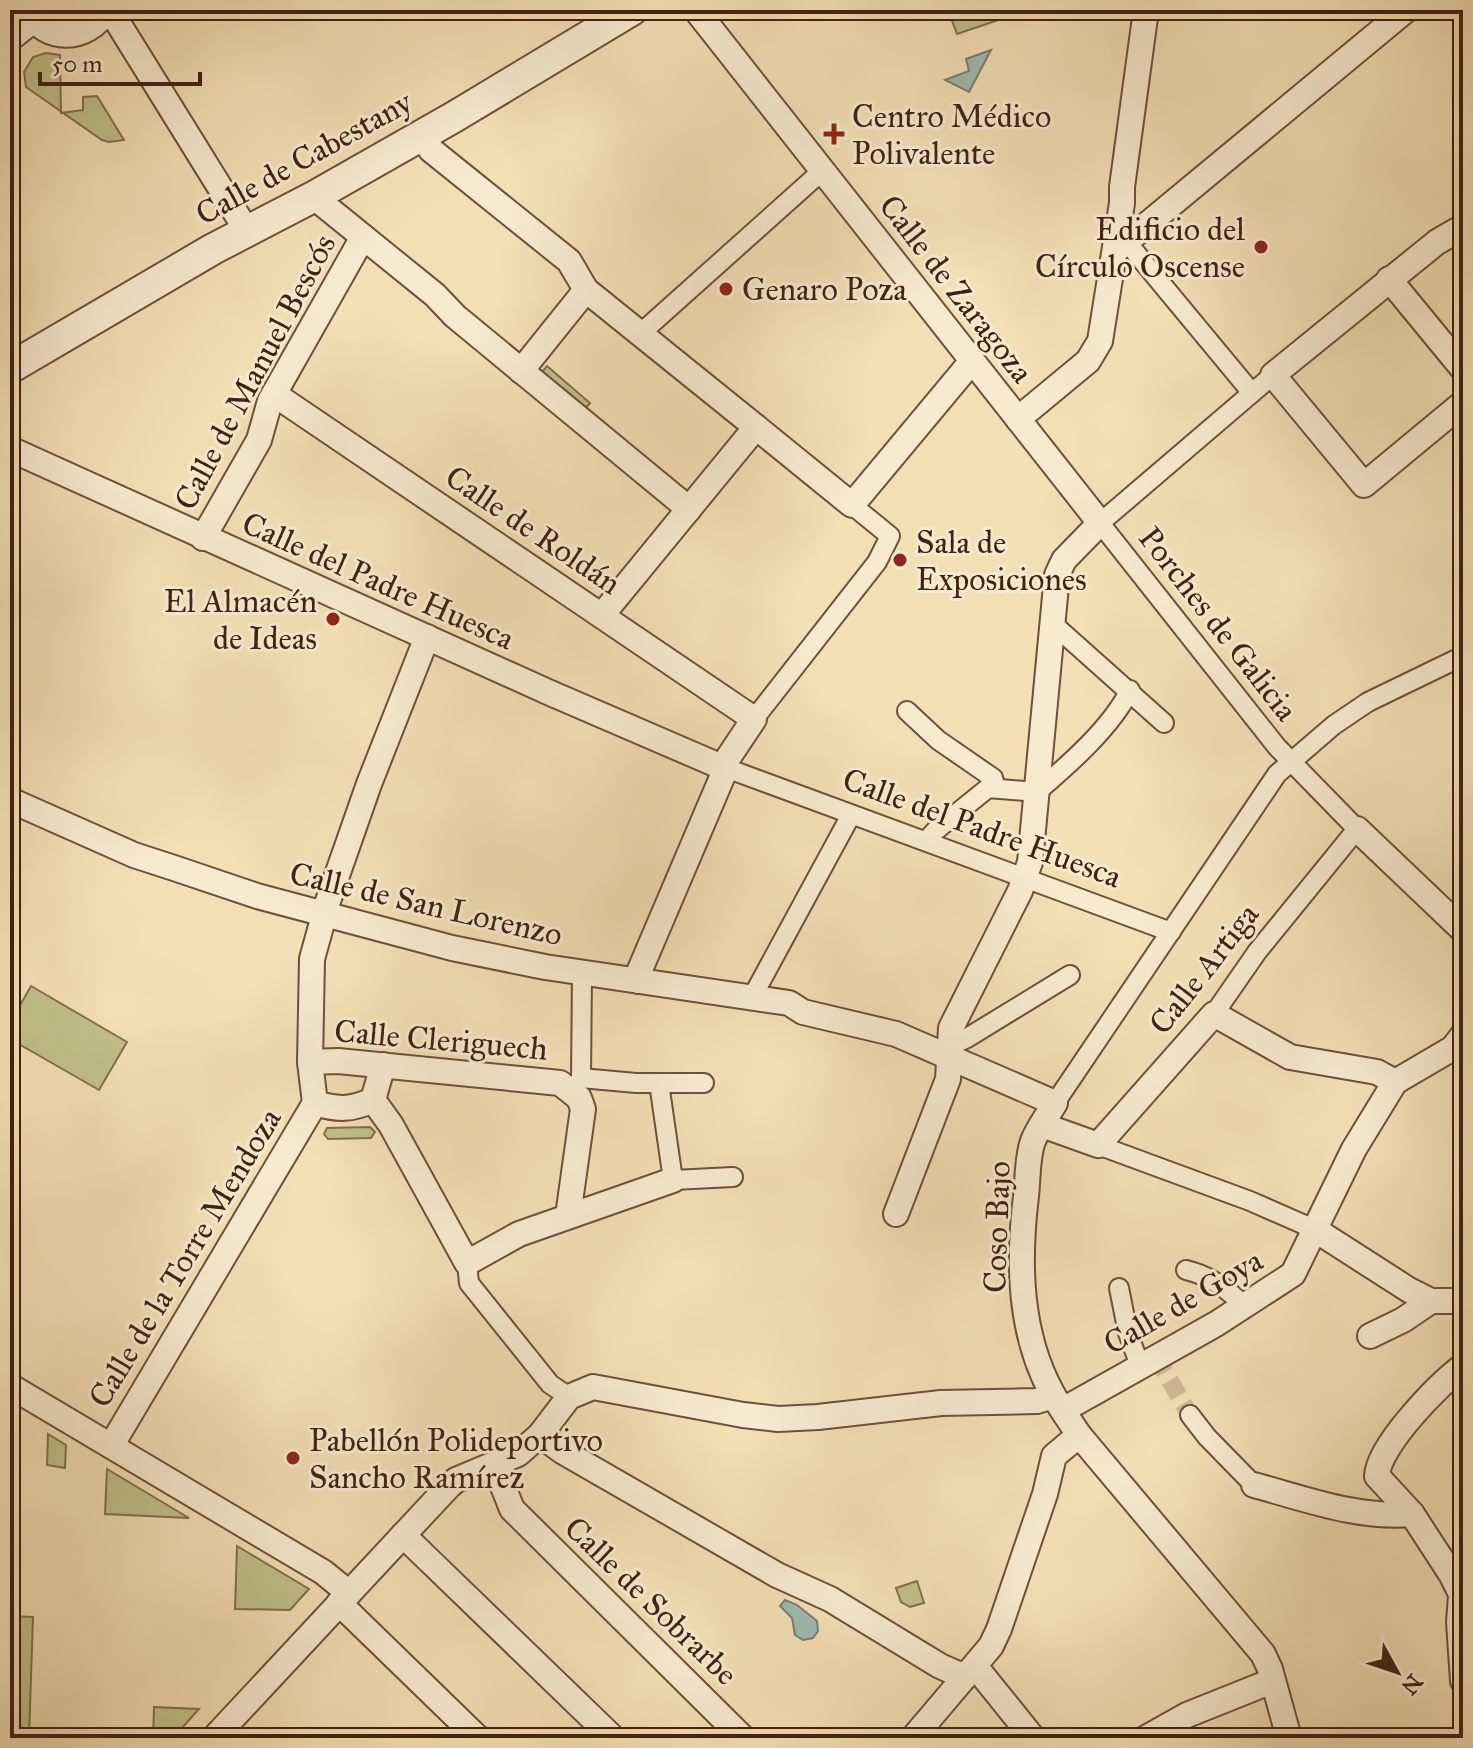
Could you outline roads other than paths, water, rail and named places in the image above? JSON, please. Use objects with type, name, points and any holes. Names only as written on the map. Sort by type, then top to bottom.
[{"type":"street","points":[[10,35],[33,13],[52,30],[74,32],[94,23],[103,10]]},
{"type":"street","points":[[110,10],[247,231]]},
{"type":"street","name":"Calle de Cabestany","points":[[10,368],[247,231],[314,197],[422,135],[632,10]]},
{"type":"street","name":"Calle de Zaragoza","points":[[696,10],[1100,523]]},
{"type":"street","points":[[1018,419],[1079,369],[1095,352],[1103,329],[1121,246],[1122,187],[1146,10]]},
{"type":"street","points":[[1121,246],[1406,10]]},
{"type":"street","points":[[422,135],[431,150],[569,261],[586,290],[890,536],[877,562],[754,719],[724,767],[639,972],[639,981]]},
{"type":"street","points":[[641,333],[822,171]]},
{"type":"street","points":[[314,197],[689,509]]},
{"type":"street","points":[[1437,242],[1463,212]]},
{"type":"street","points":[[896,1214],[948,1079],[951,1028],[1030,862],[1059,568],[1100,523],[1273,375],[1389,279],[1437,242],[1463,227]]},
{"type":"street","name":"Calle de Manuel Bescós","points":[[203,538],[259,440],[274,394],[363,237]]},
{"type":"street","points":[[1121,246],[1252,393]]},
{"type":"street","points":[[1389,279],[1463,369]]},
{"type":"street","points":[[521,371],[586,290]]},
{"type":"street","points":[[852,505],[972,361]]},
{"type":"street","points":[[1273,375],[1364,485],[1463,403]]},
{"type":"street","name":"Calle de Roldán","points":[[274,394],[754,719]]},
{"type":"street","points":[[602,615],[756,427]]},
{"type":"street","name":"Calle del Padre Huesca","points":[[10,449],[203,538],[724,767],[1171,932]]},
{"type":"street","name":"Porches de Galicia","points":[[1100,523],[1290,762],[1357,829]]},
{"type":"street","points":[[1053,624],[1164,723]]},
{"type":"street","points":[[373,1100],[344,1109],[315,1103],[310,1062],[312,959],[324,913],[379,755],[427,637]]},
{"type":"street","name":"Coso Bajo","points":[[1289,1738],[1263,1654],[1079,1435],[1058,1403],[1029,1333],[1021,1259],[1033,1142],[1055,1103],[1277,774],[1334,725],[1368,702],[1463,656]]},
{"type":"street","points":[[926,841],[988,788],[1037,792],[1076,757],[1130,690]]},
{"type":"street","points":[[907,711],[938,740],[993,778],[996,788]]},
{"type":"street","name":"Calle de San Lorenzo","points":[[10,800],[134,855],[257,896],[452,948],[582,973],[789,1003],[803,1012],[896,1034],[950,1051],[1055,1103]]},
{"type":"street","points":[[754,998],[851,815]]},
{"type":"street","points":[[1357,829],[1463,930]]},
{"type":"street","name":"Calle Artiga","points":[[1098,1145],[1214,1014],[1257,952],[1357,829]]},
{"type":"street","points":[[568,1216],[583,1109],[573,1082],[582,973]]},
{"type":"street","points":[[950,1051],[1070,975]]},
{"type":"street","points":[[1214,1014],[1290,1057],[1377,1072],[1395,1082],[1453,1048],[1463,1036]]},
{"type":"street","name":"Calle Cleriguech","points":[[310,1062],[383,1065],[560,1083],[704,1083]]},
{"type":"street","points":[[373,1100],[383,1065]]},
{"type":"street","name":"Calle de Goya","points":[[1058,1403],[1140,1366],[1244,1307],[1293,1274],[1354,1149],[1395,1082]]},
{"type":"street","points":[[659,1083],[673,1180]]},
{"type":"street","points":[[373,1100],[391,1125],[467,1263],[469,1283],[550,1384],[569,1397]]},
{"type":"street","name":"Calle de la Torre Mendoza","points":[[111,1446],[315,1103]]},
{"type":"street","points":[[1042,1125],[1250,1201],[1314,1229],[1409,1290],[1454,1302]]},
{"type":"street","points":[[467,1263],[519,1234],[673,1180],[733,1177]]},
{"type":"street","points":[[1186,1270],[1202,1274],[1244,1307]]},
{"type":"street","points":[[1119,1288],[1128,1333],[1140,1366]]},
{"type":"street","points":[[1370,1336],[1403,1320],[1454,1302]]},
{"type":"street","points":[[1463,1366],[1428,1397],[1377,1466],[1377,1476],[1412,1514],[1451,1574],[1462,1597],[1459,1622],[1463,1681]]},
{"type":"street","points":[[10,1386],[323,1572],[478,1738]]},
{"type":"street","points":[[214,1738],[449,1486],[518,1454],[540,1435],[569,1397],[593,1387],[778,1419],[941,1403],[1058,1403]]},
{"type":"street","points":[[1190,1415],[1217,1449],[1254,1485],[1347,1511],[1388,1517],[1412,1514]]},
{"type":"street","points":[[540,1435],[562,1451],[777,1575],[830,1599],[940,1666],[970,1671],[1033,1738]]},
{"type":"street","points":[[913,1738],[970,1671],[999,1629],[1045,1494],[1054,1456],[1079,1435]]},
{"type":"street","name":"Calle de Sobrarbe","points":[[495,1466],[512,1509],[743,1738]]},
{"type":"street","points":[[403,1535],[613,1738]]},
{"type":"street","points":[[1146,1738],[1187,1715],[1272,1681]]},
{"type":"water","points":[[991,50],[969,92],[945,80],[969,71],[966,59]]},
{"type":"water","points":[[785,1600],[797,1605],[817,1621],[818,1631],[813,1638],[803,1640],[795,1635],[792,1618],[780,1606]]},
{"type":"tunnel","points":[[1156,1357],[1190,1415]]},
{"type":"place","name":"Centro Médico Polivalente","points":[[834,134]]},
{"type":"place","name":"Edificio del Círculo Oscense","points":[[1261,247]]},
{"type":"place","name":"Genaro Poza","points":[[726,289]]},
{"type":"place","name":"Sala de Exposiciones","points":[[900,560]]},
{"type":"place","name":"El Almacén de Ideas","points":[[333,619]]},
{"type":"place","name":"Pabellón Polideportivo Sancho Ramírez","points":[[293,1458]]}]
